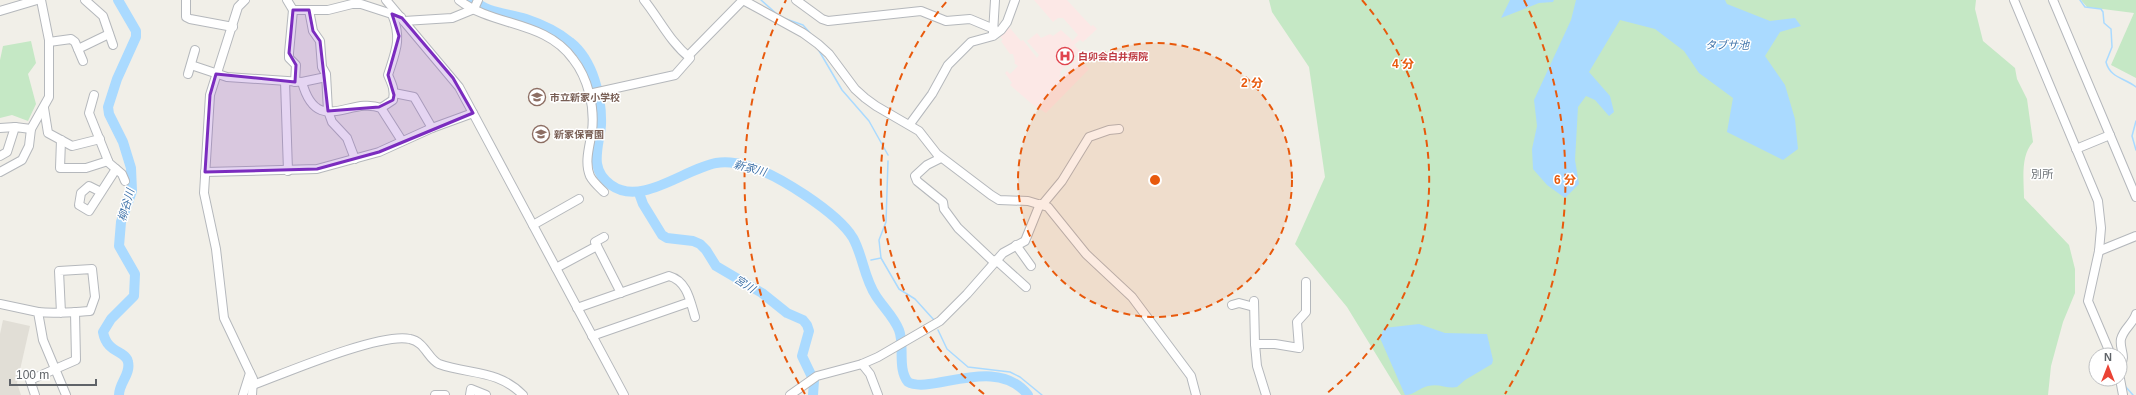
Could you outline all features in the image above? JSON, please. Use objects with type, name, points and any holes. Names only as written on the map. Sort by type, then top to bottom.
[{"type":"street","points":[[0,11],[37,0]]},
{"type":"street","points":[[0,172],[22,160],[29,146],[32,129],[49,97],[49,42],[41,0]]},
{"type":"street","points":[[85,0],[103,16],[113,45]]},
{"type":"street","points":[[186,0],[186,17],[233,27]]},
{"type":"street","points":[[245,0],[238,7],[233,27],[210,95],[204,199],[216,249],[224,318],[250,373],[253,385],[252,395]]},
{"type":"street","points":[[287,0],[293,10],[289,58],[296,66],[299,82],[312,106],[328,111],[370,106],[381,108],[393,100],[394,87],[388,74],[398,44],[399,36],[392,14]]},
{"type":"street","points":[[386,0],[453,78],[473,112],[624,395]]},
{"type":"street","points":[[458,0],[499,20],[531,28],[564,48],[581,71],[589,94],[593,120],[588,156],[588,169],[591,177],[604,192]]},
{"type":"street","points":[[293,10],[328,10],[352,4],[361,4],[403,19],[452,18],[474,9],[478,0]]},
{"type":"street","points":[[644,0],[656,15],[666,34],[688,56]]},
{"type":"street","points":[[589,94],[675,75],[690,58],[688,56],[743,0],[791,26],[818,44],[829,54],[855,88],[865,98],[876,106],[920,131],[941,158],[999,200],[1019,200],[1048,207],[1086,254],[1132,298],[1191,376],[1196,395]]},
{"type":"street","points":[[796,0],[822,19],[828,20],[921,11],[941,20],[970,19],[994,33]]},
{"type":"street","points":[[994,33],[995,0]]},
{"type":"street","points":[[910,124],[932,94],[948,65],[971,42],[994,33],[1007,22],[1015,0]]},
{"type":"street","points":[[2014,0],[2098,201],[2100,212],[2099,251],[2088,301],[2108,347]]},
{"type":"street","points":[[2053,0],[2136,198]]},
{"type":"street","points":[[309,10],[313,31],[320,41],[322,67],[326,77],[328,111],[332,122],[347,138],[355,159]]},
{"type":"street","points":[[78,49],[109,34]]},
{"type":"street","points":[[49,42],[71,39],[75,42],[83,61]]},
{"type":"street","points":[[195,50],[190,70],[227,77],[299,82],[326,77]]},
{"type":"street","points":[[285,81],[288,171]]},
{"type":"street","points":[[394,94],[414,96],[432,128]]},
{"type":"street","points":[[94,95],[89,113],[108,161],[122,174],[125,181]]},
{"type":"street","points":[[44,108],[48,133],[72,146],[100,140]]},
{"type":"street","points":[[381,108],[402,141]]},
{"type":"street","points":[[205,172],[288,171],[317,168],[380,152],[432,128],[473,112]]},
{"type":"street","points":[[0,128],[14,127],[32,129]]},
{"type":"street","points":[[0,156],[7,152],[14,127]]},
{"type":"street","points":[[790,395],[813,378],[862,364],[913,338],[940,321],[967,294],[995,261],[1016,245],[1025,241],[1041,205],[1059,186],[1090,137],[1109,130],[1119,129]]},
{"type":"street","points":[[2076,149],[2110,135]]},
{"type":"street","points":[[61,140],[60,168],[86,168],[108,161]]},
{"type":"street","points":[[941,158],[927,165],[915,176],[917,181],[942,202],[944,209],[951,220],[995,261],[1026,287]]},
{"type":"street","points":[[101,192],[116,169]]},
{"type":"street","points":[[533,225],[579,199]]},
{"type":"street","points":[[2099,251],[2136,236]]},
{"type":"street","points":[[604,237],[595,242],[621,293]]},
{"type":"street","points":[[1016,245],[1031,266]]},
{"type":"street","points":[[556,268],[597,246]]},
{"type":"street","points":[[0,304],[38,312],[61,313],[90,311],[95,296],[92,269],[59,271],[61,313]]},
{"type":"street","points":[[577,308],[669,276],[676,278],[686,288],[695,317]]},
{"type":"street","points":[[1254,344],[1275,344],[1299,348],[1297,322],[1306,312],[1306,282]]},
{"type":"street","points":[[592,336],[690,302]]},
{"type":"street","points":[[1232,305],[1239,303],[1254,304],[1254,344],[1266,395]]},
{"type":"street","points":[[38,312],[42,340],[66,395]]},
{"type":"street","points":[[35,395],[30,380],[76,360],[75,312]]},
{"type":"street","points":[[2121,347],[2122,336],[2126,328],[2134,321],[2136,314]]},
{"type":"street","points":[[253,385],[358,347],[392,339],[409,338],[422,345],[438,364],[487,374],[504,380],[523,395]]},
{"type":"street","points":[[862,364],[870,374],[878,395]]},
{"type":"street","points":[[243,395],[250,373]]},
{"type":"street","points":[[470,395],[471,389],[486,395]]},
{"type":"street","points":[[435,395],[445,395]]},
{"type":"highlighted area","points":[[293,10],[309,10],[313,31],[320,41],[328,111],[379,107],[393,100],[394,95],[388,75],[399,36],[392,14],[402,18],[453,78],[473,113],[379,152],[317,169],[205,172],[210,95],[216,74],[295,82],[296,65],[289,53]]},
{"type":"shaded area","name":"白卯会白井病院","points":[[1034,0],[1067,0],[1091,26],[1093,25],[1097,29],[1083,42],[1080,40],[1074,45],[1080,51],[1060,72],[1061,74],[1059,76],[1061,78],[1078,58],[1089,69],[1046,113],[1032,104],[1010,85],[1012,83],[1005,73],[1007,71],[1010,74],[1018,66],[1014,63],[1013,54],[1010,54],[1001,41],[1003,40],[999,35],[1009,27],[1021,41],[1023,40],[1037,58],[1039,55],[1027,41],[1037,33],[1041,38],[1050,34],[1053,36],[1061,30],[1072,40],[1071,42],[1078,35],[1063,18],[1058,18],[1053,22]]},
{"type":"shaded area","points":[[3,320],[30,326],[17,383],[21,395],[0,395],[0,334]]},
{"type":"green space","points":[[1269,0],[1976,0],[1975,9],[1983,41],[2015,68],[2017,79],[2027,99],[2033,142],[2024,161],[2024,198],[2069,245],[2075,269],[2075,293],[2063,322],[2051,366],[2048,395],[1401,395],[1347,307],[1295,244],[1325,177],[1309,67],[1272,12]]},
{"type":"green space","points":[[2081,0],[2136,0],[2136,78],[2111,65],[2134,13],[2087,7]]},
{"type":"green space","points":[[31,41],[36,63],[28,74],[36,104],[28,121],[12,115],[0,118],[0,60],[3,46]]},
{"type":"water","points":[[1510,0],[1554,0],[1553,2],[1539,3],[1501,18]]},
{"type":"water","name":"タブサ池","points":[[1576,0],[1725,0],[1727,4],[1770,21],[1795,18],[1801,26],[1780,32],[1765,56],[1785,85],[1795,119],[1798,149],[1783,160],[1727,132],[1733,98],[1699,73],[1684,51],[1655,29],[1620,20],[1589,72],[1610,96],[1614,112],[1609,116],[1595,100],[1586,96],[1578,107],[1575,160],[1579,184],[1565,198],[1547,185],[1533,169],[1532,149],[1537,126],[1534,100],[1571,20]]},
{"type":"water","points":[[1419,324],[1445,333],[1487,334],[1493,360],[1492,364],[1465,380],[1457,387],[1432,385],[1405,395],[1380,338],[1384,328]]},
{"type":"waterway","name":"柳谷川","points":[[118,0],[136,31],[136,37],[117,79],[108,107],[109,114],[123,142],[131,168],[132,191],[121,222],[119,246],[135,274],[134,296],[111,319],[103,332],[108,344],[127,358],[128,371],[121,386],[119,395]]},
{"type":"waterway","name":"新家川","points":[[472,0],[490,10],[532,21],[555,32],[570,42],[585,59],[598,91],[600,103],[601,125],[597,149],[597,165],[599,172],[611,185],[623,191],[636,192],[663,184],[704,167],[724,162],[736,163],[760,170],[790,185],[821,206],[834,217],[853,238],[872,289],[899,330],[901,336],[903,370],[908,382],[918,385],[932,384],[982,376],[999,378],[1015,383],[1028,395]]},
{"type":"waterway","points":[[761,0],[778,15]]},
{"type":"waterway","points":[[2080,0],[2085,7],[2101,9],[2103,12],[2104,23],[2111,29],[2112,47],[2106,62],[2108,67],[2114,75],[2136,87]]},
{"type":"waterway","points":[[786,19],[803,25],[810,33]]},
{"type":"waterway","points":[[818,49],[842,90],[869,121],[888,155]]},
{"type":"waterway","points":[[608,94],[614,92]]},
{"type":"waterway","name":"新家川","points":[[598,97],[604,95]]},
{"type":"waterway","points":[[2136,121],[2132,136],[2136,150]]},
{"type":"waterway","points":[[888,161],[886,222],[879,240],[881,258],[899,289],[915,299],[934,320]]},
{"type":"waterway","name":"宮川","points":[[639,193],[643,204],[662,235],[667,238],[693,241],[700,244],[706,250],[716,266],[762,293],[787,313],[803,320],[809,331],[802,356],[814,381],[813,395]]},
{"type":"waterway","points":[[871,260],[881,258]]},
{"type":"waterway","name":"新家川","points":[[862,263],[866,262]]},
{"type":"waterway","points":[[938,330],[947,349],[968,367],[1010,372],[1020,377],[1042,395]]},
{"type":"waterway","points":[[2126,387],[2133,395]]},
{"type":"place","name":"白卯会白井病院","points":[[1065,56]]},
{"type":"place","name":"市立新家小学校","points":[[537,97]]},
{"type":"place","name":"新家保育園","points":[[541,134]]},
{"type":"district","name":"別所","points":[[2042,174]]}]
